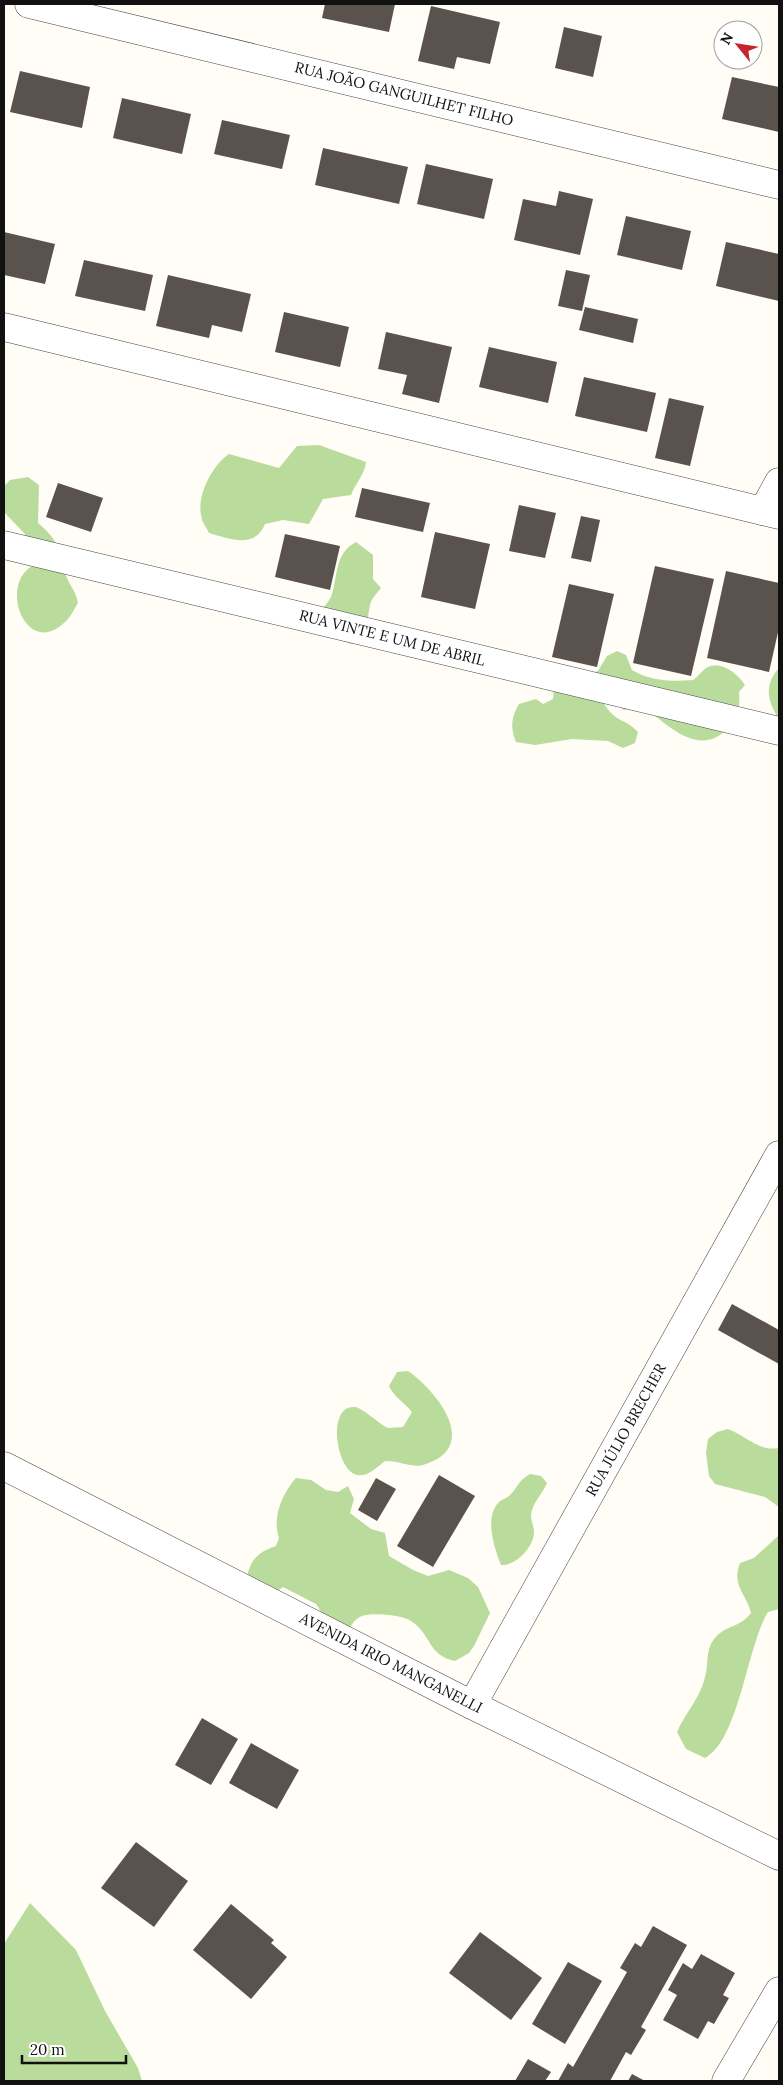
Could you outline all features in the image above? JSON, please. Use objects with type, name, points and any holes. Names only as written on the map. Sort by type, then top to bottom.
[{"type":"street","name":"RUA JOÃO GANGUILHET FILHO","points":[[29,4],[779,185]]},
{"type":"street","points":[[4,326],[771,513],[779,482]]},
{"type":"street","name":"RUA VINTE E UM DE ABRIL","points":[[4,545],[779,731]]},
{"type":"street","name":"RUA JÚLIO BRECHER","points":[[472,1705],[779,1155]]},
{"type":"street","name":"AVENIDA IRIO MANGANELLI","points":[[4,1466],[472,1705],[779,1856]]},
{"type":"street","points":[[726,2081],[779,1991]]},
{"type":"green space","points":[[319,445],[366,462],[364,471],[351,495],[323,499],[309,524],[283,520],[265,524],[261,532],[255,537],[241,540],[209,533],[200,511],[203,492],[211,474],[229,454],[279,468],[297,446]]},
{"type":"green space","points":[[28,477],[39,485],[38,523],[56,543],[63,569],[78,603],[67,620],[52,631],[40,632],[30,627],[22,617],[18,605],[17,591],[21,578],[29,568],[43,561],[24,533],[4,512],[4,486],[10,480]]},
{"type":"green space","points":[[356,542],[373,555],[373,579],[381,588],[371,603],[367,622],[361,636],[352,644],[329,634],[324,625],[321,611],[331,596],[338,565],[344,552]]},
{"type":"green space","points":[[617,651],[626,655],[632,670],[661,680],[693,680],[706,668],[713,666],[724,667],[738,677],[745,685],[739,692],[739,708],[734,721],[716,738],[694,739],[672,729],[644,706],[624,710],[619,706],[603,702],[612,714],[638,732],[635,743],[623,748],[608,741],[572,739],[535,745],[516,742],[512,723],[519,704],[536,699],[543,704],[553,699],[554,686],[598,671],[607,656]]},
{"type":"green space","points":[[779,668],[779,720],[770,700],[769,687]]},
{"type":"green space","points":[[408,1371],[420,1380],[441,1405],[449,1420],[452,1433],[450,1446],[441,1457],[419,1466],[385,1461],[373,1471],[362,1475],[350,1471],[344,1463],[337,1439],[337,1426],[340,1416],[346,1409],[355,1407],[388,1428],[403,1427],[412,1412],[389,1386],[397,1372]]},
{"type":"green space","points":[[728,1429],[765,1448],[779,1448],[779,1507],[765,1497],[715,1484],[709,1476],[706,1453],[708,1439],[717,1432]]},
{"type":"green space","points":[[530,1474],[541,1476],[547,1483],[531,1513],[533,1538],[528,1549],[518,1559],[501,1565],[493,1541],[491,1524],[494,1508],[512,1493],[522,1479]]},
{"type":"green space","points":[[296,1478],[311,1480],[326,1490],[338,1492],[348,1486],[354,1499],[350,1513],[371,1529],[385,1533],[389,1556],[413,1570],[428,1576],[449,1570],[468,1578],[478,1587],[490,1613],[469,1653],[455,1661],[446,1658],[435,1650],[423,1633],[411,1621],[387,1615],[372,1614],[359,1617],[352,1625],[346,1637],[324,1616],[316,1604],[283,1587],[273,1594],[247,1578],[250,1566],[256,1557],[276,1546],[279,1538],[277,1522],[280,1506],[286,1491]]},
{"type":"green space","points":[[779,1535],[779,1609],[768,1612],[754,1647],[734,1713],[726,1732],[717,1748],[705,1758],[686,1749],[677,1732],[703,1684],[709,1648],[714,1639],[723,1631],[742,1622],[751,1613],[738,1584],[737,1578],[740,1563],[754,1558]]},
{"type":"green space","points":[[30,1903],[76,1950],[105,2011],[138,2068],[142,2081],[4,2081],[4,1944]]},
{"type":"building","points":[[325,4],[395,4],[389,32],[322,18]]},
{"type":"building","points":[[431,6],[500,22],[490,64],[457,57],[454,69],[418,61]]},
{"type":"building","points":[[564,27],[602,36],[593,77],[555,68]]},
{"type":"building","points":[[20,71],[90,87],[82,128],[10,112]]},
{"type":"building","points":[[732,77],[779,87],[779,132],[722,119]]},
{"type":"building","points":[[122,98],[191,114],[182,154],[113,138]]},
{"type":"building","points":[[222,120],[290,135],[282,169],[214,154]]},
{"type":"building","points":[[323,148],[408,167],[399,204],[315,185]]},
{"type":"building","points":[[426,164],[493,179],[484,219],[417,204]]},
{"type":"building","points":[[559,191],[593,199],[580,255],[514,240],[523,199],[556,206]]},
{"type":"building","points":[[626,216],[691,231],[682,270],[617,255]]},
{"type":"building","points":[[4,232],[55,244],[45,284],[4,275]]},
{"type":"building","points":[[726,242],[779,254],[779,301],[716,286]]},
{"type":"building","points":[[84,260],[153,275],[145,311],[75,296]]},
{"type":"building","points":[[566,270],[590,275],[582,311],[558,306]]},
{"type":"building","points":[[168,275],[251,294],[242,332],[212,325],[209,338],[156,326]]},
{"type":"building","points":[[585,307],[638,319],[633,343],[579,330]]},
{"type":"building","points":[[284,312],[349,327],[340,367],[275,352]]},
{"type":"building","points":[[386,332],[452,347],[439,403],[402,394],[407,375],[378,369]]},
{"type":"building","points":[[489,347],[557,362],[548,403],[479,387]]},
{"type":"building","points":[[584,377],[656,393],[647,432],[575,416]]},
{"type":"building","points":[[669,398],[704,406],[690,466],[655,458]]},
{"type":"building","points":[[58,483],[103,498],[91,532],[46,517]]},
{"type":"building","points":[[362,488],[430,503],[423,532],[355,517]]},
{"type":"building","points":[[519,505],[556,513],[545,558],[509,551]]},
{"type":"building","points":[[581,516],[600,520],[591,562],[571,558]]},
{"type":"building","points":[[435,532],[490,544],[475,609],[421,597]]},
{"type":"building","points":[[285,534],[340,546],[330,590],[275,577]]},
{"type":"building","points":[[655,566],[714,579],[691,676],[633,663]]},
{"type":"building","points":[[726,571],[779,583],[779,628],[769,672],[707,658]]},
{"type":"building","points":[[569,584],[614,594],[597,667],[552,657]]},
{"type":"building","points":[[732,1304],[779,1330],[779,1364],[718,1330]]},
{"type":"building","points":[[439,1475],[475,1496],[433,1567],[397,1546]]},
{"type":"building","points":[[376,1478],[396,1489],[377,1521],[358,1510]]},
{"type":"building","points":[[202,1718],[238,1739],[211,1785],[175,1765]]},
{"type":"building","points":[[251,1743],[299,1770],[277,1809],[229,1783]]},
{"type":"building","points":[[136,1842],[188,1881],[154,1927],[101,1888]]},
{"type":"building","points":[[231,1904],[274,1940],[271,1943],[287,1957],[251,1999],[193,1950]]},
{"type":"building","points":[[653,1926],[687,1945],[641,2027],[646,2030],[631,2055],[626,2052],[610,2081],[558,2081],[568,2063],[573,2067],[627,1972],[620,1968],[635,1943],[641,1947]]},
{"type":"building","points":[[480,1932],[542,1978],[511,2020],[449,1973]]},
{"type":"building","points":[[701,1954],[735,1973],[723,1995],[729,1998],[714,2024],[708,2021],[698,2039],[663,2020],[677,1995],[668,1990],[683,1963],[692,1969]]},
{"type":"building","points":[[568,1962],[602,1981],[565,2044],[532,2024]]},
{"type":"building","points":[[528,2059],[551,2072],[545,2081],[515,2081]]},
{"type":"building","points":[[632,2074],[645,2081],[628,2081]]}]
